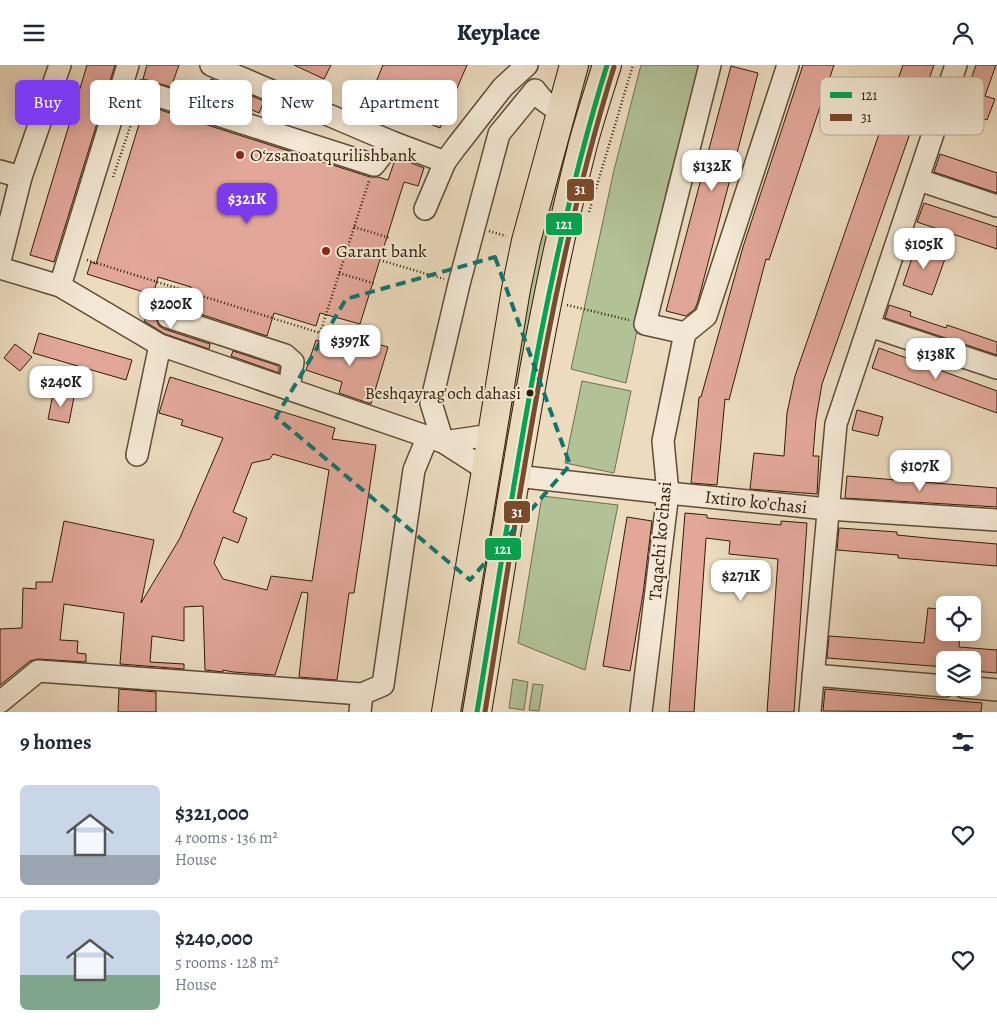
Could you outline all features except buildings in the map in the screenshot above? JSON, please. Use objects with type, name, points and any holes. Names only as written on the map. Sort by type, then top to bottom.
[{"type":"highway","points":[[446,712],[490,435],[526,241],[574,65]]},
{"type":"highway","points":[[477,712],[516,476],[558,247],[583,143],[607,65]]},
{"type":"street","points":[[60,286],[128,65]]},
{"type":"street","points":[[210,65],[392,142],[445,162]]},
{"type":"street","points":[[425,209],[445,162],[503,87],[527,65]]},
{"type":"street","points":[[0,702],[38,671],[361,703],[383,685],[414,470],[435,439],[431,403],[459,283],[499,134],[535,90],[538,65]]},
{"type":"street","points":[[710,65],[645,324],[686,333],[706,316],[788,65]]},
{"type":"street","points":[[952,77],[956,65]]},
{"type":"street","points":[[0,261],[21,177],[56,66]]},
{"type":"street","points":[[535,90],[543,100],[560,112]]},
{"type":"street","points":[[160,96],[374,165],[392,142]]},
{"type":"street","points":[[810,712],[836,424],[933,135]]},
{"type":"street","points":[[0,171],[21,177]]},
{"type":"street","points":[[919,180],[997,206]]},
{"type":"street","points":[[0,268],[60,286],[160,345],[435,439],[485,469]]},
{"type":"street","points":[[168,317],[285,355],[293,362],[289,389]]},
{"type":"street","points":[[870,326],[997,369]]},
{"type":"street","name":"Taqachi koʻchasi","points":[[641,712],[668,493],[663,441],[686,333]]},
{"type":"street","points":[[137,455],[160,345]]},
{"type":"street","points":[[435,439],[490,435]]},
{"type":"street","name":"Ixtiro ko'chasi","points":[[516,476],[828,509],[997,520]]},
{"type":"street","points":[[813,675],[936,685]]},
{"type":"street","points":[[981,689],[997,690]]},
{"type":"path","points":[[588,215],[633,65]]},
{"type":"path","points":[[111,185],[131,125]]},
{"type":"path","points":[[85,259],[320,333],[374,165]]},
{"type":"path","points":[[354,227],[390,238]]},
{"type":"path","points":[[490,232],[507,237]]},
{"type":"path","points":[[382,261],[459,283]]},
{"type":"path","points":[[339,273],[376,285]]},
{"type":"path","points":[[569,297],[567,305],[645,324]]},
{"type":"highlighted area","points":[[495,257],[570,465],[470,580],[276,417],[346,299]]},
{"type":"green space","points":[[587,65],[596,65],[490,548],[463,712],[455,712],[530,284]]},
{"type":"green space","points":[[641,65],[701,65],[668,184],[626,383],[571,369],[614,170]]},
{"type":"green space","points":[[582,381],[631,391],[614,473],[565,463]]},
{"type":"green space","points":[[542,496],[618,505],[585,670],[518,643]]},
{"type":"green space","points":[[513,679],[528,682],[524,710],[509,708]]},
{"type":"green space","points":[[533,684],[543,685],[539,711],[529,710]]},
{"type":"transit line","name":"121","points":[[477,712],[517,467],[547,305],[564,224],[584,144],[607,65]]},
{"type":"transit line","name":"31","points":[[485,712],[524,468],[554,306],[591,146],[614,67]]},
{"type":"place","name":"Oʻzsanoatqurilishbank","points":[[240,155]]},
{"type":"place","name":"Garant bank","points":[[326,251]]},
{"type":"place","name":"Beshqayrag'och dahasi","points":[[530,393]]}]
